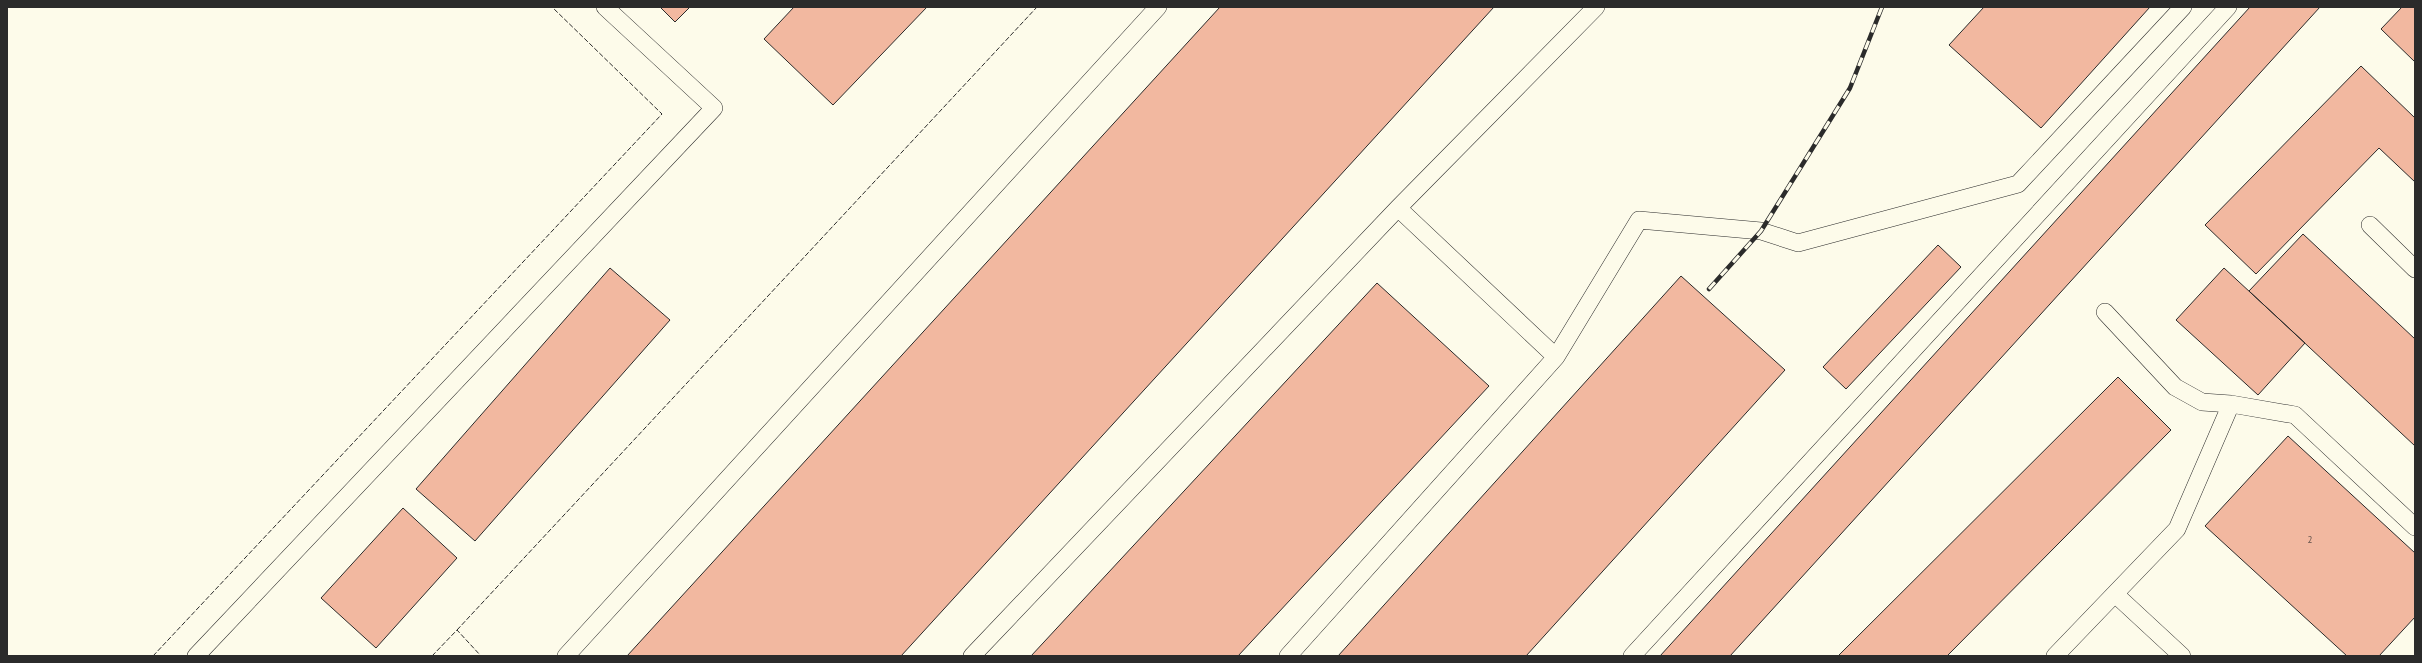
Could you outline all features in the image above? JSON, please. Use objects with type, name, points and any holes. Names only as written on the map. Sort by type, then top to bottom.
[{"type":"lane","points":[[196,656],[714,108],[605,7]]},
{"type":"lane","points":[[566,656],[1158,7]]},
{"type":"lane","points":[[972,656],[1398,208],[1596,7]]},
{"type":"lane","points":[[1288,656],[1556,357],[1639,220],[1761,230],[1798,243],[2018,184],[2183,7]]},
{"type":"lane","points":[[1632,656],[2228,7]]},
{"type":"lane","points":[[1398,208],[1556,357]]},
{"type":"lane","points":[[2370,225],[2415,269]]},
{"type":"lane","points":[[2105,312],[2175,387],[2202,402],[2231,404],[2295,415],[2415,527]]},
{"type":"lane","points":[[2055,656],[2177,529],[2231,404]]},
{"type":"lane","points":[[2115,594],[2182,656]]},
{"type":"building","points":[[660,7],[690,7],[675,22]]},
{"type":"building","points":[[794,7],[927,7],[833,105],[764,39]]},
{"type":"building","points":[[1220,7],[1494,7],[901,656],[627,656]]},
{"type":"building","points":[[1984,7],[2150,7],[2041,128],[1949,45]]},
{"type":"building","points":[[2250,7],[2320,7],[1730,656],[1660,656]]},
{"type":"building","points":[[2402,7],[2415,7],[2415,62],[2381,29]]},
{"type":"building","points":[[2361,66],[2415,118],[2415,182],[2379,148],[2256,274],[2205,225]]},
{"type":"building","points":[[2303,234],[2415,339],[2415,446],[2249,291]]},
{"type":"building","points":[[1938,245],[1961,267],[1846,389],[1823,367]]},
{"type":"building","points":[[610,268],[670,320],[475,541],[416,489]]},
{"type":"building","points":[[2224,268],[2305,343],[2258,395],[2176,320]]},
{"type":"building","points":[[1681,276],[1785,370],[1526,656],[1338,656]]},
{"type":"building","points":[[1377,283],[1489,386],[1238,656],[1031,656]]},
{"type":"building","points":[[2118,377],[2171,430],[1947,656],[1838,656]]},
{"type":"building","points":[[2288,436],[2415,553],[2415,617],[2379,656],[2347,656],[2205,526]]},
{"type":"building","points":[[403,508],[457,558],[376,648],[321,598]]},
{"type":"railway","points":[[1709,289],[1761,231],[1850,88],[1882,7]]},
{"type":"fence","points":[[153,656],[662,114],[552,7]]},
{"type":"fence","points":[[457,630],[1037,7]]},
{"type":"fence","points":[[432,656],[457,630],[481,656]]}]
